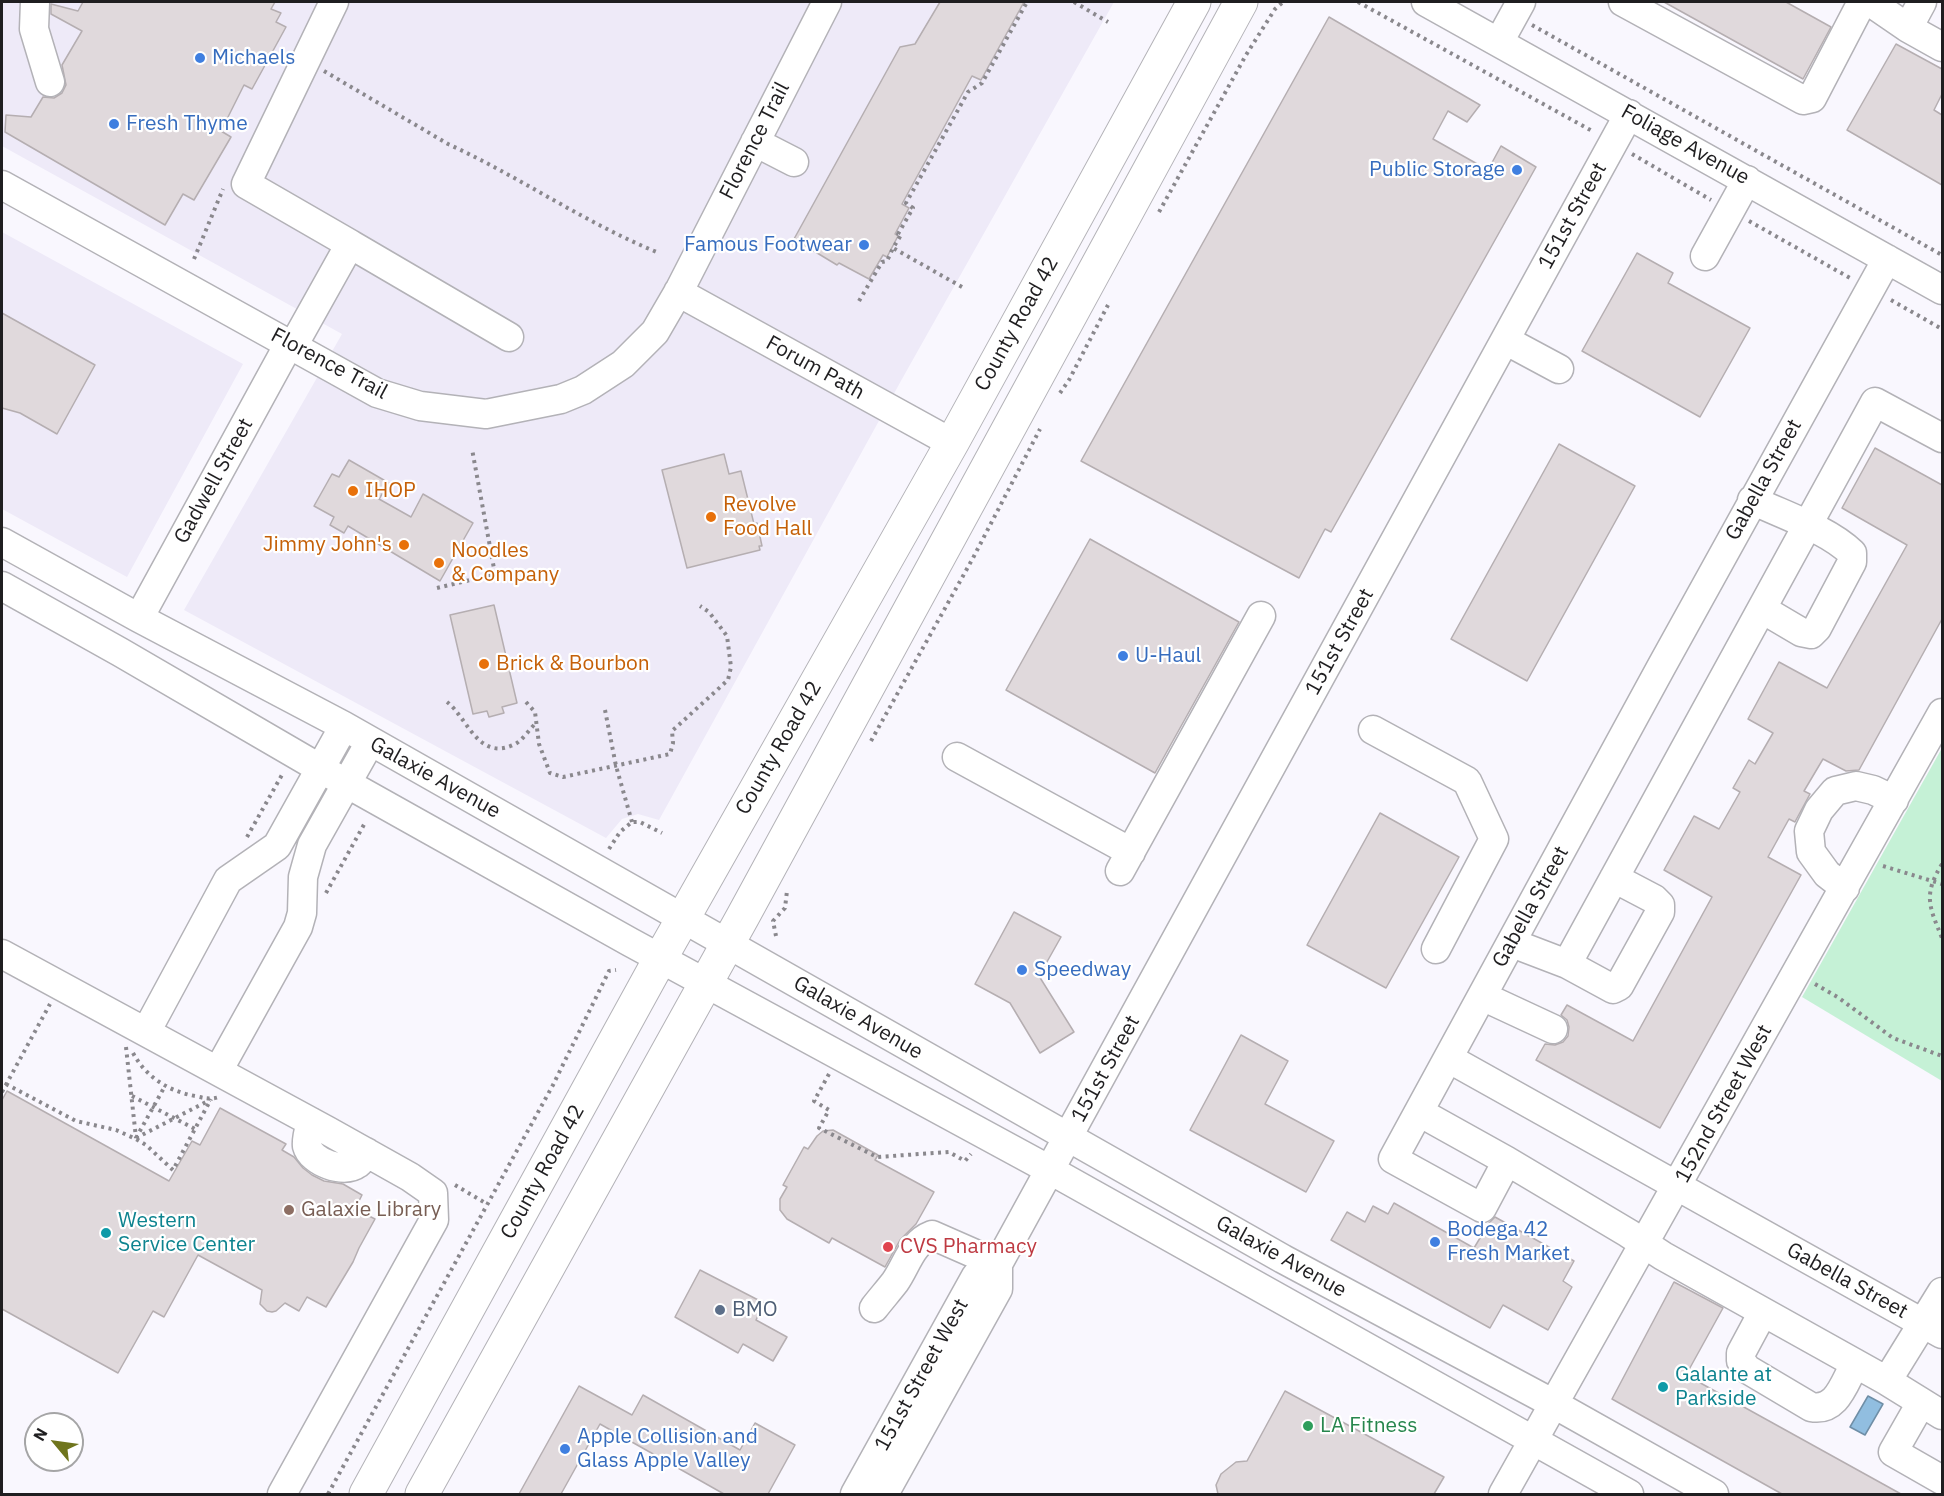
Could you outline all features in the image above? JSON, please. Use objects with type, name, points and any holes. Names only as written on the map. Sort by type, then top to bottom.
[{"type":"highway","name":"County Road 42","points":[[366,1494],[683,917],[952,443],[1188,7]]},
{"type":"highway","name":"County Road 42","points":[[422,1494],[728,943],[1234,10]]},
{"type":"street","points":[[35,2],[34,29],[50,82]]},
{"type":"street","points":[[334,2],[246,184],[509,338]]},
{"type":"street","name":"Florence Trail","points":[[2,185],[369,388],[398,400],[441,410],[486,414],[504,412],[561,399],[583,390],[623,364],[655,332],[678,292],[827,2]]},
{"type":"street","name":"Foliage Avenue","points":[[1426,2],[1942,290]]},
{"type":"street","points":[[1623,2],[1803,100],[1812,98],[1869,2],[1942,47]]},
{"type":"street","points":[[1908,28],[1922,2]]},
{"type":"street","points":[[1499,42],[1518,8]]},
{"type":"street","name":"151st Street","points":[[1050,1170],[1629,114]]},
{"type":"street","points":[[755,142],[794,162]]},
{"type":"street","points":[[1705,256],[1747,180]]},
{"type":"street","name":"Gadwell Street","points":[[139,618],[350,244]]},
{"type":"street","name":"Gabella Street","points":[[1887,259],[1752,500],[1448,1058],[1933,1328]]},
{"type":"street","name":"Forum Path","points":[[678,292],[952,443]]},
{"type":"street","points":[[1505,340],[1559,369]]},
{"type":"street","points":[[1567,964],[1875,402],[1942,438]]},
{"type":"street","points":[[1752,500],[1808,525],[1846,547],[1852,553],[1852,562],[1817,628],[1811,634],[1801,632],[1762,609]]},
{"type":"street","name":"Galaxie Avenue","points":[[2,542],[139,618],[344,726],[1283,1259],[1554,1404],[1714,1494]]},
{"type":"street","name":"Galaxie Avenue","points":[[2,586],[321,769],[660,959],[1050,1170],[1629,1494]]},
{"type":"street","points":[[957,757],[1125,862],[1261,616]]},
{"type":"street","name":"152nd Street West","points":[[1503,1494],[1942,713]]},
{"type":"street","points":[[136,1036],[228,880],[277,846],[344,726]]},
{"type":"street","points":[[1373,730],[1467,780],[1494,839],[1436,949]]},
{"type":"street","points":[[218,1071],[298,927],[303,913],[303,877],[312,845],[370,742]]},
{"type":"street","points":[[1845,888],[1827,874],[1811,852],[1809,831],[1819,810],[1836,791],[1856,786],[1873,790],[1894,800]]},
{"type":"street","points":[[1512,942],[1567,964],[1613,989],[1619,986],[1660,912],[1660,905],[1654,899],[1614,878]]},
{"type":"street","points":[[2,954],[136,1036],[218,1071],[366,1152],[433,1193],[434,1220],[282,1494]]},
{"type":"street","points":[[1482,996],[1553,1029]]},
{"type":"street","points":[[1448,1058],[1393,1159],[1482,1208],[1507,1161]]},
{"type":"street","points":[[1419,1112],[1507,1161],[1663,1256],[1932,1409],[1893,1452],[1942,1480]]},
{"type":"street","name":"151st Street West","points":[[884,1494],[999,1289],[998,1264],[1050,1170]]},
{"type":"street","points":[[874,1308],[896,1281],[921,1239],[932,1235],[998,1264]]},
{"type":"street","name":"151st Street West","points":[[855,1494],[976,1276],[998,1264]]},
{"type":"street","points":[[1887,1382],[1933,1328],[1942,1292]]},
{"type":"street","points":[[1763,1312],[1742,1353],[1741,1361],[1747,1369],[1811,1407],[1829,1406],[1836,1399],[1855,1364]]},
{"type":"path","points":[[859,301],[882,262],[887,261],[901,235],[898,234],[913,208],[906,203],[968,92],[982,83],[1027,2]]},
{"type":"path","points":[[1074,2],[1108,22]]},
{"type":"path","points":[[1155,219],[1246,55],[1275,9],[1283,2]]},
{"type":"path","points":[[1358,2],[1942,329]]},
{"type":"path","points":[[1518,8],[1942,255]]},
{"type":"path","points":[[305,62],[564,207],[628,240],[659,253]]},
{"type":"path","points":[[893,248],[962,287]]},
{"type":"path","points":[[1055,399],[1069,380],[1110,300]]},
{"type":"path","points":[[866,748],[973,558],[1035,442],[1044,420]]},
{"type":"path","points":[[437,588],[495,574],[472,449]]},
{"type":"path","points":[[526,702],[535,712],[538,744],[550,773],[562,777],[670,754],[674,743],[672,731],[728,680],[731,667],[727,636],[709,612],[700,606]]},
{"type":"path","points":[[447,702],[460,714],[469,731],[490,747],[515,745],[537,722]]},
{"type":"path","points":[[605,710],[616,766],[632,822]]},
{"type":"path","points":[[609,849],[620,832],[632,822],[640,822],[663,833]]},
{"type":"path","points":[[1942,864],[1933,881],[1929,902],[1942,938]]},
{"type":"path","points":[[1883,866],[1942,884]]},
{"type":"path","points":[[776,936],[773,921],[785,908],[788,885]]},
{"type":"path","points":[[328,1494],[553,1084],[609,971],[616,970]]},
{"type":"path","points":[[1814,984],[1839,998],[1893,1038],[1942,1056]]},
{"type":"path","points":[[2,1092],[53,998]]},
{"type":"path","points":[[136,1036],[131,1096],[136,1139]]},
{"type":"path","points":[[829,1074],[814,1101],[829,1110],[819,1128],[877,1157],[949,1152],[965,1161],[973,1150]]},
{"type":"path","points":[[6,1084],[76,1121],[116,1130],[136,1139],[146,1145],[173,1170],[211,1100],[136,1139]]},
{"type":"path","points":[[136,1139],[165,1086]]},
{"type":"path","points":[[131,1096],[195,1129]]},
{"type":"path","points":[[454,1185],[487,1204]]},
{"type":"shaded area","points":[[2,2],[1114,2],[902,379],[659,820],[638,814],[622,819],[606,838],[184,610],[342,334],[2,146]]},
{"type":"shaded area","points":[[2,232],[243,364],[127,577],[2,509]]},
{"type":"green space","points":[[1942,748],[1942,1081],[1802,997]]},
{"type":"water","points":[[1868,1396],[1883,1404],[1865,1435],[1850,1427]]},
{"type":"building","name":"Fresh Thyme","points":[[83,2],[275,2],[271,9],[281,13],[276,22],[286,27],[252,89],[244,85],[221,131],[231,137],[194,200],[183,194],[165,225],[5,132],[6,115],[31,117],[43,97],[54,98],[62,93],[66,85],[62,65],[82,31],[51,14],[51,4],[78,11]]},
{"type":"building","points":[[940,2],[1024,2],[981,80],[972,76],[902,204],[909,208],[895,234],[898,236],[887,257],[883,255],[869,279],[839,263],[837,265],[794,239],[900,47],[915,44]]},
{"type":"building","points":[[1664,2],[1786,2],[1831,27],[1803,79]]},
{"type":"building","points":[[1329,17],[1480,105],[1467,122],[1448,111],[1433,139],[1488,170],[1501,146],[1536,167],[1331,532],[1325,529],[1299,578],[1081,461]]},
{"type":"building","points":[[1896,44],[1942,69],[1942,94],[1934,110],[1942,115],[1942,185],[1847,130]]},
{"type":"building","points":[[1637,253],[1673,273],[1668,283],[1750,328],[1700,417],[1582,351]]},
{"type":"building","points":[[2,313],[95,365],[57,434],[20,413],[2,408]]},
{"type":"building","points":[[1559,444],[1635,486],[1527,681],[1451,639]]},
{"type":"building","points":[[1875,448],[1942,485],[1942,619],[1859,770],[1846,771],[1823,759],[1804,791],[1810,794],[1795,822],[1789,819],[1768,857],[1801,875],[1660,1128],[1536,1060],[1545,1044],[1555,1045],[1563,1042],[1568,1036],[1567,1020],[1561,1015],[1567,1005],[1633,1041],[1712,897],[1664,870],[1694,816],[1719,829],[1740,792],[1733,788],[1749,760],[1755,764],[1773,733],[1748,719],[1779,662],[1827,688],[1907,545],[1842,508]]},
{"type":"building","name":"Revolve Food Hall","points":[[724,454],[729,474],[741,471],[762,546],[759,546],[760,550],[687,568],[662,470]]},
{"type":"building","points":[[349,460],[389,483],[379,499],[411,517],[423,494],[473,523],[440,581],[348,526],[344,533],[330,525],[334,517],[314,506],[332,474],[339,477]]},
{"type":"building","name":"U-Haul","points":[[1090,539],[1239,622],[1155,773],[1006,690]]},
{"type":"building","points":[[494,605],[517,703],[502,707],[504,713],[489,717],[487,711],[473,714],[450,615]]},
{"type":"building","points":[[1380,813],[1459,857],[1386,988],[1307,945]]},
{"type":"building","points":[[1014,912],[1061,937],[1039,976],[1074,1032],[1040,1053],[1010,1003],[975,984]]},
{"type":"building","points":[[1241,1035],[1288,1061],[1265,1104],[1334,1141],[1306,1192],[1190,1130]]},
{"type":"building","name":"Western Service Center","points":[[7,1091],[169,1181],[192,1141],[200,1145],[220,1108],[286,1144],[282,1150],[294,1157],[312,1175],[324,1181],[343,1184],[362,1195],[355,1209],[375,1219],[326,1307],[307,1297],[299,1311],[285,1303],[276,1311],[267,1311],[260,1304],[262,1290],[198,1255],[164,1317],[153,1311],[118,1373],[2,1309],[2,1100]]},
{"type":"building","name":"CVS Pharmacy","points":[[833,1130],[878,1155],[875,1160],[934,1192],[916,1224],[900,1240],[885,1267],[832,1238],[829,1243],[787,1219],[780,1210],[780,1199],[787,1187],[783,1185],[804,1147],[808,1149],[823,1131]]},
{"type":"building","points":[[1394,1203],[1474,1248],[1495,1217],[1574,1261],[1563,1281],[1572,1287],[1548,1330],[1503,1305],[1490,1328],[1331,1240],[1347,1212],[1365,1222],[1373,1206],[1388,1214]]},
{"type":"building","name":"BMO","points":[[700,1270],[764,1303],[756,1320],[787,1337],[773,1361],[743,1344],[738,1353],[675,1317]]},
{"type":"building","name":"Galante at Parkside","points":[[1674,1282],[1723,1308],[1686,1375],[1901,1494],[1782,1494],[1612,1399]]},
{"type":"building","points":[[579,1386],[632,1415],[643,1395],[740,1450],[755,1423],[795,1445],[768,1494],[724,1494],[600,1424],[561,1494],[519,1494]]},
{"type":"building","name":"LA Fitness","points":[[1285,1391],[1444,1477],[1434,1494],[1218,1494],[1216,1485],[1221,1474],[1236,1462],[1247,1461]]},
{"type":"place","name":"Michaels","points":[[200,58]]},
{"type":"place","name":"Fresh Thyme","points":[[114,124]]},
{"type":"place","name":"Public Storage","points":[[1517,170]]},
{"type":"place","name":"Famous Footwear","points":[[864,245]]},
{"type":"place","name":"IHOP","points":[[353,491]]},
{"type":"place","name":"Revolve Food Hall","points":[[711,517]]},
{"type":"place","name":"Jimmy John's","points":[[404,545]]},
{"type":"place","name":"Noodles & Company","points":[[439,563]]},
{"type":"place","name":"U-Haul","points":[[1123,656]]},
{"type":"place","name":"Brick & Bourbon","points":[[484,664]]},
{"type":"place","name":"Speedway","points":[[1022,970]]},
{"type":"place","name":"Galaxie Library","points":[[289,1210]]},
{"type":"place","name":"Western Service Center","points":[[106,1233]]},
{"type":"place","name":"Bodega 42 Fresh Market","points":[[1435,1242]]},
{"type":"place","name":"CVS Pharmacy","points":[[888,1247]]},
{"type":"place","name":"BMO","points":[[720,1310]]},
{"type":"place","name":"Galante at Parkside","points":[[1663,1387]]},
{"type":"place","name":"LA Fitness","points":[[1308,1426]]},
{"type":"place","name":"Apple Collision and Glass Apple Valley","points":[[565,1449]]}]
